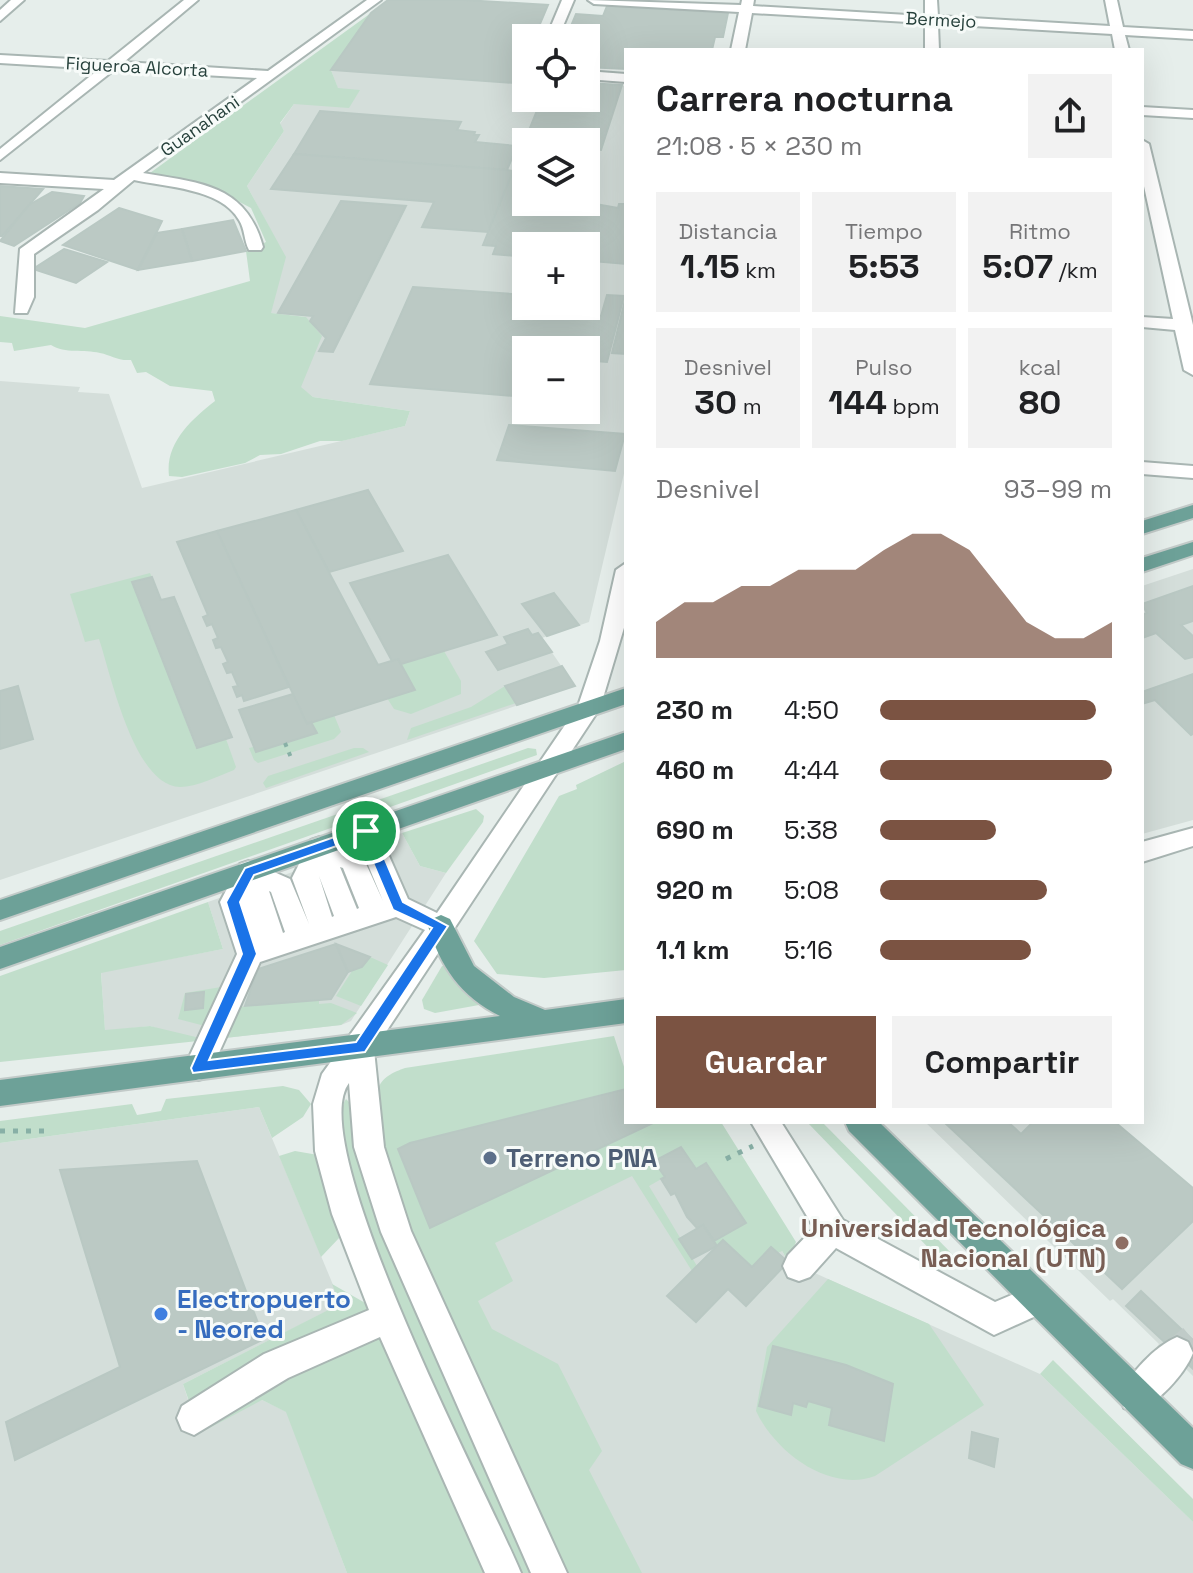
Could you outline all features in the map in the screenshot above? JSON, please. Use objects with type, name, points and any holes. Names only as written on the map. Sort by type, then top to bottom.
[{"type":"main road","points":[[1144,527],[1193,511]]},
{"type":"main road","points":[[1144,564],[1193,548]]},
{"type":"main road","points":[[0,910],[624,697]]},
{"type":"main road","points":[[0,958],[624,741]]},
{"type":"main road","points":[[441,926],[449,955],[468,981],[510,1009],[544,1021]]},
{"type":"main road","points":[[0,1093],[624,1011]]},
{"type":"main road","points":[[861,1124],[1193,1452]]},
{"type":"street","points":[[0,17],[18,0]]},
{"type":"street","points":[[0,156],[192,0]]},
{"type":"street","name":"Guanahani","points":[[21,309],[26,297],[26,252],[93,207],[124,180],[375,0]]},
{"type":"street","points":[[558,24],[568,0]]},
{"type":"street","name":"Bermejo","points":[[594,0],[747,4],[931,20],[1193,35]]},
{"type":"street","points":[[931,0],[932,48]]},
{"type":"street","points":[[1111,0],[1122,48]]},
{"type":"street","points":[[738,48],[747,4]]},
{"type":"street","name":"Figueroa Alcorta","points":[[0,59],[273,75]]},
{"type":"street","points":[[600,76],[624,78]]},
{"type":"street","points":[[1144,111],[1193,114]]},
{"type":"street","points":[[1144,161],[1149,204],[1184,325],[1193,370]]},
{"type":"street","points":[[0,178],[124,180],[206,193],[236,208],[249,223],[255,247]]},
{"type":"street","points":[[1144,322],[1184,325]]},
{"type":"street","points":[[1144,468],[1193,472]]},
{"type":"street","points":[[503,1573],[388,1318],[347,1214],[330,1151],[327,1104],[332,1083],[360,1048],[589,708],[611,641],[624,579]]},
{"type":"street","points":[[349,922],[366,831]]},
{"type":"street","points":[[1144,851],[1193,837]]},
{"type":"street","points":[[320,847],[353,862],[349,922],[305,878],[320,847]]},
{"type":"street","points":[[262,950],[233,902],[249,871],[349,922]]},
{"type":"street","points":[[198,1068],[262,950],[349,922],[441,926]]},
{"type":"street","points":[[360,1048],[365,1119],[385,1202],[433,1319],[549,1573]]},
{"type":"street","points":[[769,1129],[832,1230],[994,1319],[1038,1299]]},
{"type":"street","points":[[799,1266],[832,1230]]},
{"type":"street","points":[[194,1418],[276,1366],[388,1318]]},
{"type":"street","points":[[1136,1396],[1188,1344]]},
{"type":"path","points":[[285,743],[292,760]]},
{"type":"path","points":[[726,1159],[769,1129]]},
{"type":"path","points":[[0,1131],[44,1131]]},
{"type":"shaded area","points":[[388,0],[548,5],[540,24],[512,24],[512,112],[600,112],[600,84],[624,86],[624,473],[589,622],[542,638],[575,686],[0,880],[0,381],[80,387],[78,392],[109,394],[142,488],[405,426],[410,411],[313,397],[298,386],[306,317],[270,313],[285,257],[247,186],[284,131],[280,124],[294,104],[338,89],[331,70],[371,13]]},
{"type":"shaded area","points":[[1193,569],[1193,820],[1144,833],[1144,585]]},
{"type":"shaded area","points":[[402,833],[420,866],[446,873],[351,1021],[341,1025],[198,1041],[150,1026],[105,1031],[101,972],[223,949],[208,902]]},
{"type":"shaded area","name":"Electropuerto - Neored","points":[[259,1107],[341,1304],[183,1384],[194,1418],[262,1400],[287,1412],[347,1573],[0,1573],[0,1143]]},
{"type":"shaded area","points":[[650,1124],[704,1124],[788,1261],[1040,1374],[1193,1522],[1193,1573],[594,1573],[430,1228]]},
{"type":"shaded area","name":"Universidad Tecnológica Nacional (UTN)","points":[[927,1124],[1117,1124],[1193,1188],[1193,1376],[1186,1369],[1183,1372],[1113,1299],[1110,1301]]},
{"type":"green space","points":[[371,13],[331,70],[338,88],[360,90],[349,108],[294,104],[280,123],[284,131],[247,186],[286,257],[271,313],[306,317],[322,336],[301,387],[313,397],[410,411],[405,426],[342,441],[320,441],[281,454],[260,455],[245,463],[182,477],[169,476],[175,443],[189,424],[215,401],[212,391],[170,386],[146,372],[137,373],[131,360],[100,353],[51,345],[14,351],[12,343],[0,342],[0,316],[85,328],[250,281],[246,251],[266,242],[251,208],[209,186],[150,173]]},
{"type":"green space","points":[[150,573],[152,577],[133,583],[196,748],[226,739],[236,767],[187,787],[164,782],[150,769],[137,749],[99,639],[85,642],[70,594]]},
{"type":"green space","points":[[444,651],[461,681],[461,694],[411,714],[394,709],[387,698],[401,664]]},
{"type":"green space","points":[[505,686],[516,703],[407,740],[411,728],[471,707]]},
{"type":"green space","points":[[334,715],[341,732],[334,739],[258,763],[254,760],[249,748],[316,732],[311,722]]},
{"type":"green space","points":[[354,748],[369,752],[266,788],[263,783],[268,776]]},
{"type":"green space","points":[[528,748],[536,749],[537,755],[0,945],[0,931]]},
{"type":"green space","points":[[624,762],[624,970],[544,978],[497,974],[474,941],[559,796],[577,789],[576,785]]},
{"type":"green space","points":[[476,809],[484,816],[483,822],[446,873],[420,866],[402,833]]},
{"type":"green space","points":[[208,902],[223,949],[101,973],[105,1030],[150,1026],[200,1038],[198,1041],[0,1062],[0,976]]},
{"type":"green space","points":[[370,957],[388,965],[361,1006],[336,996],[352,971],[362,967]]},
{"type":"green space","points":[[442,966],[479,1005],[435,1013],[424,1009],[422,1000]]},
{"type":"green space","points":[[221,987],[205,1026],[178,1019],[185,993]]},
{"type":"green space","points":[[319,1000],[319,1004],[331,1003],[357,1013],[341,1025],[225,1038],[239,1007]]},
{"type":"green space","points":[[614,1036],[624,1067],[624,1090],[410,1143],[398,1150],[430,1228],[650,1124],[722,1124],[796,1242],[788,1261],[782,1251],[778,1253],[771,1247],[752,1267],[723,1240],[717,1246],[714,1241],[746,1223],[706,1164],[696,1169],[654,1161],[665,1177],[649,1186],[697,1266],[692,1271],[632,1176],[495,1243],[513,1281],[478,1301],[492,1329],[558,1364],[602,1451],[589,1470],[642,1573],[568,1573],[486,1403],[419,1253],[394,1185],[379,1129],[380,1085],[392,1073],[405,1068]]},
{"type":"green space","points":[[283,1086],[299,1090],[311,1104],[303,1117],[272,1138],[259,1107],[0,1143],[0,1121],[132,1104],[137,1115],[161,1111],[166,1099]]},
{"type":"green space","points":[[346,1099],[351,1104],[355,1144],[378,1222],[534,1573],[519,1573],[441,1407],[377,1253],[354,1185],[342,1131]]},
{"type":"green space","points":[[809,1124],[824,1124],[962,1264],[953,1269],[944,1264]]},
{"type":"green space","points":[[295,1151],[318,1155],[340,1237],[321,1257],[279,1156]]},
{"type":"green space","points":[[828,1279],[929,1324],[984,1405],[875,1476],[857,1480],[822,1474],[805,1465],[776,1441],[756,1411],[767,1347]]},
{"type":"green space","points":[[332,1284],[367,1304],[487,1573],[347,1573],[286,1412],[262,1400],[200,1433],[183,1384],[340,1304]]},
{"type":"green space","points":[[1053,1360],[1193,1499],[1193,1522],[1040,1374]]},
{"type":"building","points":[[388,0],[548,5],[540,24],[512,24],[512,83],[331,70],[371,13]]},
{"type":"building","points":[[607,6],[728,13],[723,37],[715,37],[712,48],[624,48],[624,69],[600,68],[600,24],[572,24],[576,14],[603,16]]},
{"type":"building","points":[[600,84],[622,85],[601,150],[600,128],[530,128],[536,112],[600,112]]},
{"type":"building","points":[[320,111],[461,122],[457,130],[475,132],[474,135],[479,135],[475,142],[512,146],[512,158],[507,170],[294,154]]},
{"type":"building","points":[[294,154],[512,171],[488,232],[422,227],[434,202],[271,189]]},
{"type":"building","points":[[512,173],[512,216],[600,216],[600,205],[618,208],[619,204],[624,204],[624,264],[600,262],[600,232],[512,232],[512,256],[493,254],[496,246],[483,245]]},
{"type":"building","points":[[0,186],[43,189],[2,236],[0,236]]},
{"type":"building","points":[[52,192],[84,196],[80,203],[14,246],[0,241],[29,205]]},
{"type":"building","points":[[341,201],[406,206],[333,352],[319,351],[326,338],[310,321],[313,316],[278,313]]},
{"type":"building","points":[[119,208],[162,221],[138,270],[63,245]]},
{"type":"building","points":[[233,220],[246,251],[192,261],[182,229]]},
{"type":"building","points":[[182,229],[192,261],[138,270],[157,233]]},
{"type":"building","points":[[64,249],[107,262],[76,283],[33,269]]},
{"type":"building","points":[[413,287],[512,294],[512,320],[600,320],[607,295],[624,296],[607,362],[600,361],[600,336],[512,336],[512,396],[370,384]]},
{"type":"building","points":[[624,304],[624,354],[612,353]]},
{"type":"building","points":[[509,425],[624,434],[615,471],[497,460]]},
{"type":"building","points":[[368,490],[403,551],[329,572],[296,510]]},
{"type":"building","points":[[296,510],[378,665],[398,659],[415,690],[307,724],[217,531]]},
{"type":"building","points":[[217,531],[289,687],[244,701],[242,695],[237,697],[233,687],[238,686],[232,672],[227,673],[223,664],[228,662],[221,647],[216,648],[213,640],[218,638],[212,624],[207,626],[203,617],[208,615],[177,542]]},
{"type":"building","points":[[448,555],[497,635],[401,664],[398,659],[392,661],[350,583]]},
{"type":"building","points":[[152,577],[161,600],[174,597],[232,737],[197,748],[132,582]]},
{"type":"building","points":[[1193,586],[1193,621],[1181,625],[1193,636],[1193,657],[1185,659],[1156,633],[1144,637],[1144,614],[1147,613],[1144,603]]},
{"type":"building","points":[[554,593],[579,625],[547,636],[522,604]]},
{"type":"building","points":[[528,629],[532,635],[538,633],[552,652],[498,670],[486,652],[508,644],[504,637]]},
{"type":"building","points":[[562,666],[575,686],[517,705],[505,686]]},
{"type":"building","points":[[1193,674],[1193,734],[1155,700],[1144,703],[1144,691]]},
{"type":"building","points":[[18,686],[33,739],[0,749],[0,691]]},
{"type":"building","points":[[293,694],[307,724],[311,722],[317,733],[256,752],[239,710]]},
{"type":"building","points":[[336,944],[348,972],[331,999],[245,1006],[258,969]]},
{"type":"building","points":[[336,944],[370,957],[362,967],[348,972]]},
{"type":"building","points":[[204,992],[203,1008],[185,1010],[186,994]]},
{"type":"building","name":"Terreno PNA","points":[[624,1090],[624,1124],[651,1124],[430,1228],[398,1149],[410,1143]]},
{"type":"building","name":"Universidad Tecnológica Nacional (UTN)","points":[[946,1124],[1010,1124],[1021,1134],[1031,1124],[1117,1124],[1193,1188],[1193,1221],[1122,1289]]},
{"type":"building","points":[[681,1147],[696,1169],[706,1163],[746,1223],[714,1241],[703,1225],[697,1228],[687,1217],[675,1193],[671,1195],[661,1179],[665,1177],[654,1161]]},
{"type":"building","points":[[197,1161],[264,1339],[15,1460],[6,1422],[120,1367],[60,1170]]},
{"type":"building","points":[[703,1225],[717,1246],[692,1259],[679,1239]]},
{"type":"building","points":[[723,1240],[752,1267],[771,1247],[788,1262],[746,1306],[728,1289],[696,1322],[667,1296]]},
{"type":"building","points":[[1141,1291],[1193,1340],[1193,1369],[1126,1306]]},
{"type":"building","points":[[773,1346],[846,1365],[893,1384],[884,1441],[829,1425],[832,1408],[808,1401],[806,1407],[793,1403],[791,1415],[759,1406]]},
{"type":"building","points":[[972,1432],[998,1439],[994,1467],[969,1458]]},
{"type":"tunnel","points":[[1177,1353],[1193,1340]]},
{"type":"place","name":"Terreno PNA","points":[[490,1158]]},
{"type":"place","name":"Universidad Tecnológica Nacional (UTN)","points":[[1122,1243]]},
{"type":"place","name":"Electropuerto - Neored","points":[[161,1314]]},
{"type":"route","points":[[366,831],[398,906],[441,926],[360,1048],[198,1068],[250,954],[233,902],[249,871],[366,831]]}]
